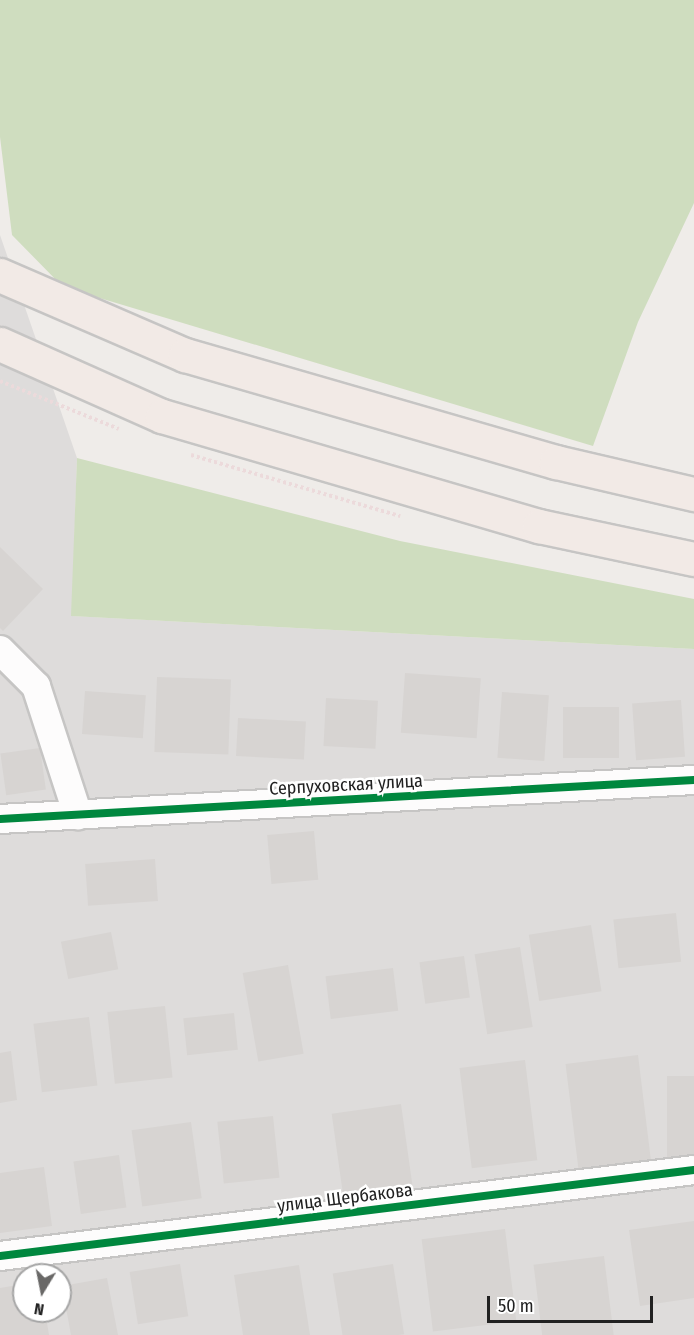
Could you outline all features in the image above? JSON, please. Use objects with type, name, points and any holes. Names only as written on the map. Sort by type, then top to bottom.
[{"type":"main road","points":[[0,275],[185,355],[556,462],[694,494]]},
{"type":"main road","points":[[0,344],[162,416],[539,526],[694,559]]},
{"type":"street","points":[[0,650],[36,686],[78,815]]},
{"type":"street","name":"Серпуховская улица","points":[[0,819],[694,780]]},
{"type":"street","name":"улица Щербакова","points":[[0,1256],[694,1170]]},
{"type":"shaded area","points":[[0,235],[77,458],[72,616],[694,649],[694,1335],[0,1335]]},
{"type":"green space","points":[[0,0],[694,0],[694,203],[638,322],[593,446],[63,287],[12,235],[0,137]]},
{"type":"green space","points":[[77,458],[400,541],[694,599],[694,649],[71,616]]},
{"type":"building","points":[[0,547],[43,589],[3,631],[0,628]]},
{"type":"building","points":[[405,673],[481,678],[477,738],[401,733]]},
{"type":"building","points":[[157,677],[231,680],[228,755],[154,752]]},
{"type":"building","points":[[85,691],[146,695],[143,738],[82,734]]},
{"type":"building","points":[[502,692],[549,695],[544,761],[497,758]]},
{"type":"building","points":[[326,698],[378,701],[375,749],[323,746]]},
{"type":"building","points":[[681,700],[685,757],[636,760],[632,703]]},
{"type":"building","points":[[563,707],[619,707],[619,758],[563,758]]},
{"type":"building","points":[[238,718],[306,722],[304,760],[236,756]]},
{"type":"building","points":[[40,748],[46,790],[6,795],[0,754]]},
{"type":"building","points":[[314,831],[318,880],[271,884],[267,835]]},
{"type":"building","points":[[155,859],[158,901],[88,906],[85,864]]},
{"type":"building","points":[[676,913],[681,962],[618,968],[613,920]]},
{"type":"building","points":[[591,925],[601,991],[539,1001],[529,935]]},
{"type":"building","points":[[111,932],[118,969],[68,979],[61,942]]},
{"type":"building","points":[[520,947],[533,1027],[487,1034],[475,954]]},
{"type":"building","points":[[464,956],[470,998],[425,1004],[419,962]]},
{"type":"building","points":[[288,965],[304,1054],[258,1062],[243,973]]},
{"type":"building","points":[[393,968],[398,1011],[331,1019],[326,976]]},
{"type":"building","points":[[165,1006],[173,1078],[115,1084],[107,1012]]},
{"type":"building","points":[[234,1013],[238,1050],[187,1055],[183,1018]]},
{"type":"building","points":[[89,1017],[97,1085],[42,1092],[33,1024]]},
{"type":"building","points":[[11,1051],[17,1100],[0,1103],[0,1053]]},
{"type":"building","points":[[638,1055],[651,1162],[579,1171],[566,1064]]},
{"type":"building","points":[[525,1060],[537,1160],[472,1168],[459,1068]]},
{"type":"building","points":[[667,1076],[694,1076],[694,1157],[667,1157]]},
{"type":"building","points":[[401,1104],[413,1187],[343,1197],[332,1114]]},
{"type":"building","points":[[273,1116],[279,1178],[224,1184],[217,1122]]},
{"type":"building","points":[[191,1122],[202,1198],[142,1207],[132,1130]]},
{"type":"building","points":[[119,1155],[126,1207],[81,1214],[73,1161]]},
{"type":"building","points":[[44,1167],[52,1226],[0,1233],[0,1173]]},
{"type":"building","points":[[694,1221],[694,1298],[640,1306],[629,1230]]},
{"type":"building","points":[[505,1229],[516,1321],[433,1332],[422,1239]]},
{"type":"building","points":[[604,1256],[614,1335],[542,1335],[534,1265]]},
{"type":"building","points":[[180,1264],[188,1316],[138,1324],[130,1272]]},
{"type":"building","points":[[393,1264],[404,1334],[342,1335],[333,1274]]},
{"type":"building","points":[[299,1265],[310,1335],[243,1335],[234,1275]]},
{"type":"building","points":[[107,1278],[118,1335],[71,1335],[69,1323],[72,1323],[72,1284]]},
{"type":"building","points":[[12,1286],[12,1323],[47,1323],[49,1335],[0,1335],[0,1288]]},
{"type":"cycle path","points":[[0,819],[694,780]]},
{"type":"cycle path","points":[[0,1256],[694,1170]]}]
